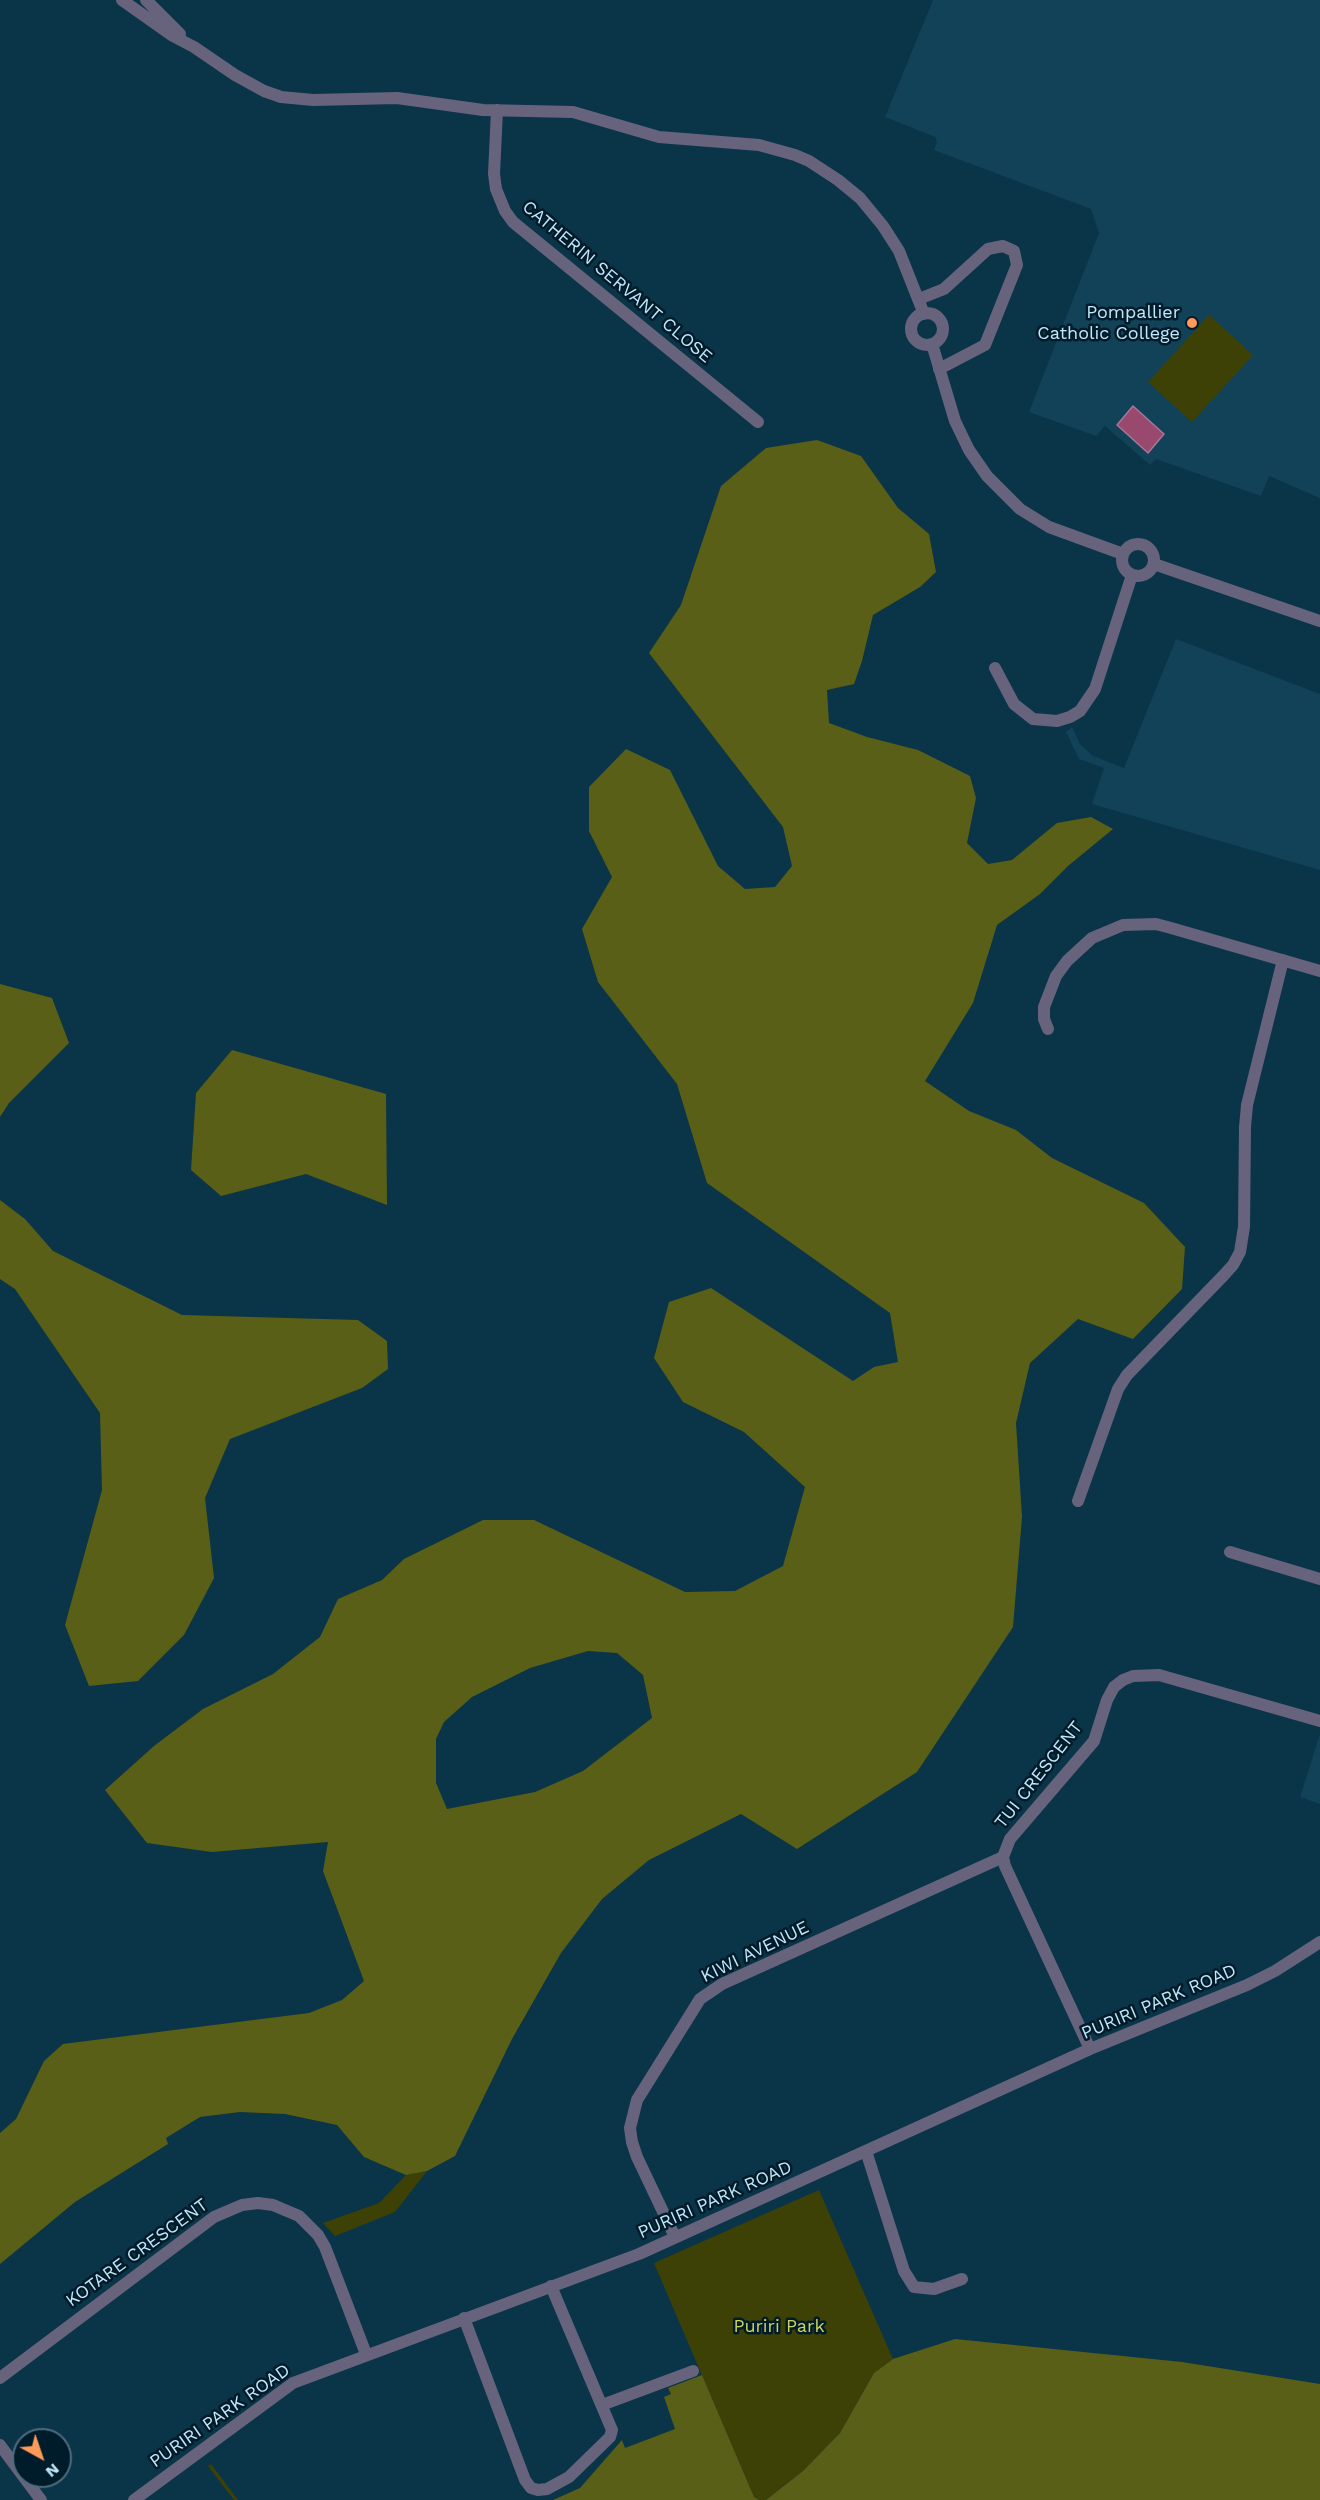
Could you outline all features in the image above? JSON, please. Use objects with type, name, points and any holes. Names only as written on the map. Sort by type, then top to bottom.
[{"type":"street","points":[[122,0],[173,36],[249,83],[281,97],[313,100],[412,99],[497,110],[537,109],[573,112],[643,134],[676,140],[759,145],[778,149],[809,161],[860,198],[883,226],[899,251],[924,314]]},
{"type":"street","points":[[146,0],[194,47]]},
{"type":"street","name":"CATHERIN SERVANT CLOSE","points":[[497,110],[495,181],[500,201],[509,217],[758,422]]},
{"type":"street","points":[[919,298],[944,289],[988,249],[1003,246],[1014,250],[1017,265],[985,345],[939,369]]},
{"type":"street","points":[[924,314],[937,317],[942,325],[940,339],[932,344],[918,342],[911,331],[913,322],[924,314]]},
{"type":"street","points":[[932,344],[955,421],[969,450],[987,476],[1020,509],[1049,527],[1123,554]]},
{"type":"street","points":[[1141,544],[1150,549],[1154,564],[1143,576],[1132,575],[1123,564],[1123,554],[1130,547],[1141,544]]},
{"type":"street","points":[[1154,564],[1320,621]]},
{"type":"street","points":[[995,668],[1014,704],[1033,719],[1057,721],[1080,711],[1095,689],[1132,575]]},
{"type":"street","points":[[1048,1029],[1044,1019],[1044,1007],[1056,976],[1067,961],[1092,938],[1123,925],[1163,926],[1320,970]]},
{"type":"street","points":[[1078,1501],[1118,1389],[1127,1375],[1228,1270],[1240,1252],[1244,1234],[1247,1105],[1283,960]]},
{"type":"street","points":[[1230,1552],[1320,1579]]},
{"type":"street","name":"TUI CRESCENT","points":[[1090,2049],[1005,1866],[1004,1857],[1010,1839],[1094,1741],[1107,1700],[1114,1688],[1123,1680],[1133,1676],[1159,1675],[1320,1721]]},
{"type":"street","name":"KIWI AVENUE","points":[[675,2237],[638,2157],[630,2128],[637,2100],[700,1999],[722,1984],[1004,1857]]},
{"type":"street","name":"PURIRI PARK ROAD","points":[[134,2500],[282,2390],[300,2380],[639,2254],[1090,2049],[1247,1985],[1275,1971],[1320,1942]]},
{"type":"street","points":[[866,2151],[904,2271],[914,2287],[934,2289],[962,2279]]},
{"type":"street","name":"KOTARE CRESCENT","points":[[0,2378],[214,2217],[242,2205],[273,2205],[293,2212],[310,2225],[325,2247],[366,2354]]},
{"type":"street","points":[[464,2318],[525,2480],[531,2488],[547,2489],[569,2477],[610,2437],[612,2430],[551,2286]]},
{"type":"street","points":[[602,2405],[693,2371]]},
{"type":"street","points":[[0,2445],[41,2500]]},
{"type":"shaded area","name":"Pompallier Catholic College","points":[[933,0],[1320,0],[1320,498],[1269,476],[1261,496],[1156,459],[1150,465],[1105,426],[1096,436],[1029,412],[1099,233],[1091,209],[934,150],[937,142],[935,137],[885,117]]},
{"type":"shaded area","points":[[1133,406],[1164,434],[1148,453],[1117,425]]},
{"type":"shaded area","points":[[1176,639],[1320,694],[1320,870],[1092,804],[1104,768],[1079,759],[1066,732],[1072,727],[1080,744],[1093,756],[1124,768]]},
{"type":"shaded area","points":[[1320,1734],[1320,1804],[1300,1797]]},
{"type":"green space","points":[[1209,315],[1253,355],[1192,422],[1148,382]]},
{"type":"green space","points":[[817,440],[861,456],[898,508],[929,534],[936,572],[920,587],[873,615],[854,684],[827,690],[829,723],[867,737],[918,750],[970,776],[976,798],[967,843],[988,864],[1012,860],[1057,823],[1091,817],[1113,829],[1068,866],[1040,894],[997,925],[973,1003],[925,1081],[969,1111],[1016,1130],[1052,1158],[1144,1203],[1185,1247],[1182,1289],[1133,1339],[1078,1319],[1030,1363],[1016,1423],[1022,1517],[1013,1627],[917,1772],[797,1849],[741,1814],[649,1860],[602,1899],[561,1953],[512,2039],[455,2156],[427,2171],[406,2175],[364,2157],[337,2125],[285,2114],[240,2112],[200,2117],[166,2138],[168,2144],[75,2202],[0,2264],[0,2133],[16,2119],[44,2061],[63,2044],[309,2013],[342,2000],[364,1981],[323,1871],[328,1842],[212,1852],[147,1843],[105,1790],[154,1746],[203,1709],[273,1674],[320,1637],[338,1599],[382,1580],[404,1559],[483,1520],[534,1520],[685,1592],[735,1591],[783,1566],[805,1487],[744,1432],[683,1402],[654,1358],[669,1302],[711,1288],[853,1381],[874,1367],[898,1362],[890,1313],[707,1183],[677,1084],[598,982],[582,929],[612,877],[589,831],[589,787],[626,749],[670,770],[718,866],[745,889],[775,887],[792,866],[783,827],[649,653],[681,605],[721,486],[766,448]],"holes":[[[588,1651],[617,1653],[643,1675],[652,1718],[583,1771],[535,1792],[447,1809],[436,1783],[436,1739],[444,1722],[472,1697],[530,1668]]]},
{"type":"green space","points":[[0,984],[52,998],[69,1043],[9,1103],[0,1117]]},
{"type":"green space","points":[[232,1050],[386,1094],[387,1205],[306,1174],[221,1196],[191,1170],[196,1093]]},
{"type":"green space","points":[[0,1200],[25,1219],[53,1251],[182,1315],[358,1320],[387,1341],[388,1369],[362,1388],[230,1439],[205,1498],[214,1578],[184,1635],[138,1681],[89,1686],[65,1625],[102,1490],[100,1413],[15,1289],[0,1279]]},
{"type":"green space","points":[[427,2171],[395,2212],[335,2236],[323,2223],[379,2203],[406,2175]]},
{"type":"green space","name":"Puriri Park","points":[[819,2190],[893,2359],[874,2373],[840,2433],[803,2471],[766,2500],[759,2500],[754,2497],[654,2263]]},
{"type":"green space","points":[[955,2339],[1182,2362],[1320,2384],[1320,2500],[766,2500],[803,2471],[840,2433],[874,2373],[893,2359]]},
{"type":"green space","points":[[702,2375],[754,2497],[759,2500],[553,2500],[580,2488],[622,2440],[625,2448],[675,2429],[664,2397],[671,2394],[668,2388]]},
{"type":"green space","points":[[211,2464],[238,2500],[234,2500],[208,2466]]},
{"type":"place","name":"Pompallier Catholic College","points":[[1192,323]]}]
